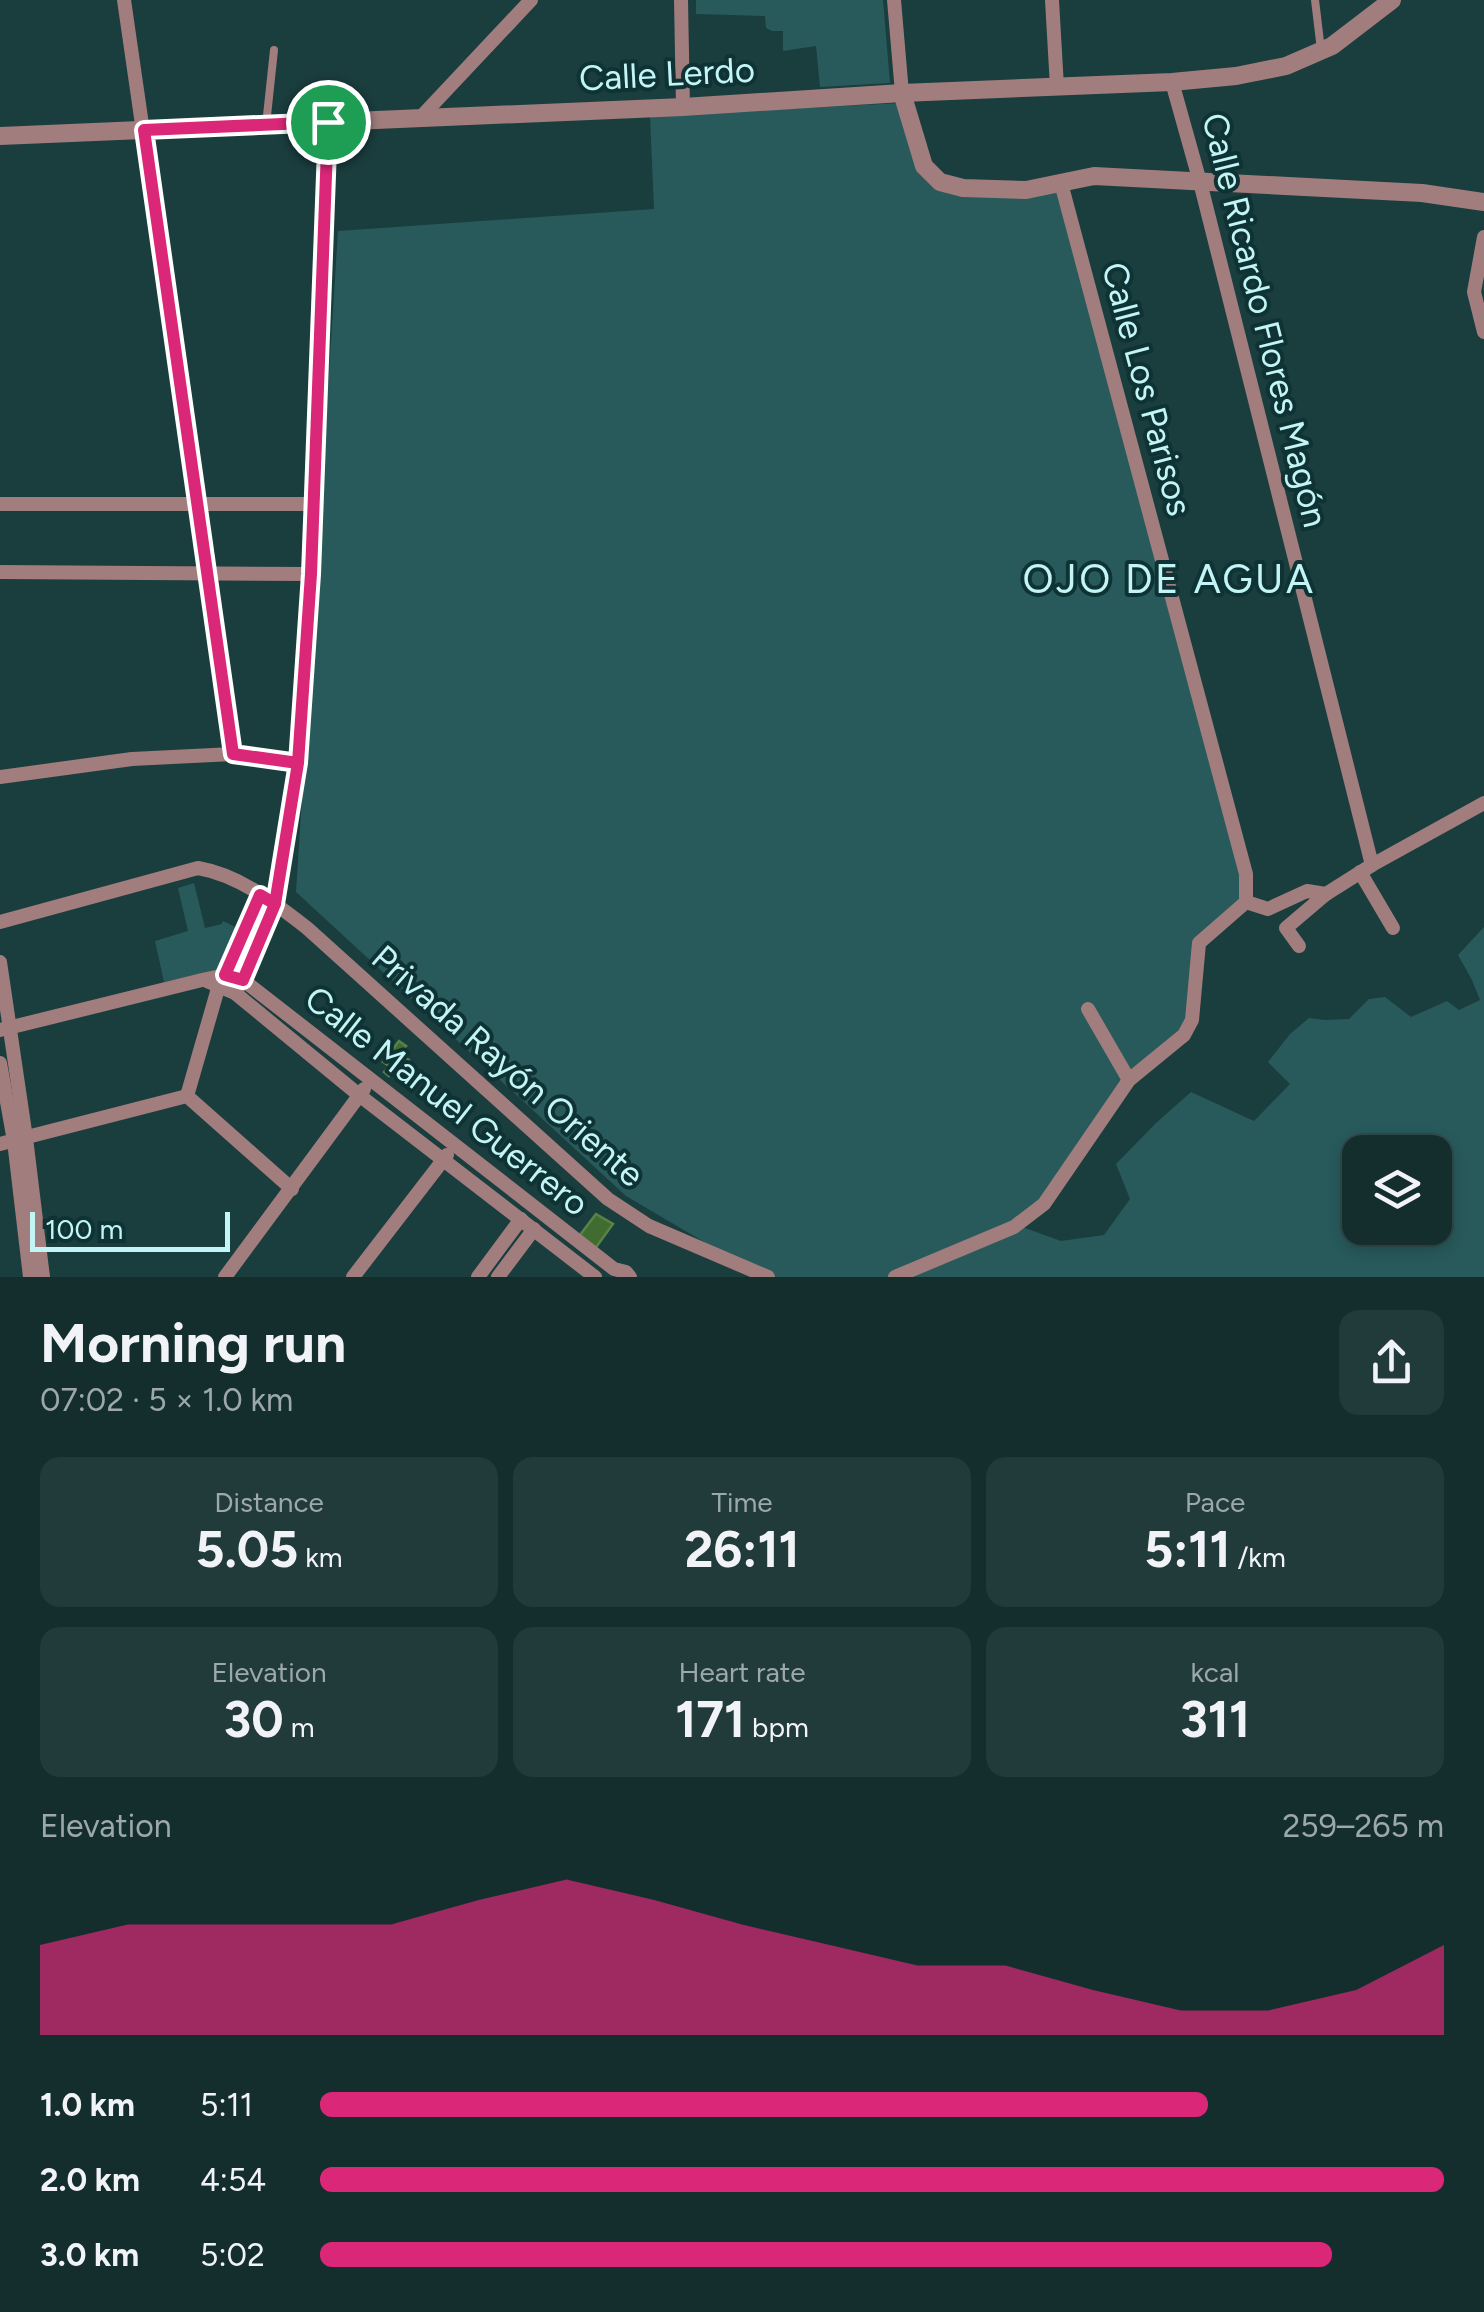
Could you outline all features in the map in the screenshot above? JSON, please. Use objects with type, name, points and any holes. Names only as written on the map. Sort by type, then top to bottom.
[{"type":"street","points":[[124,0],[233,754]]},
{"type":"street","points":[[420,118],[530,0]]},
{"type":"street","points":[[682,0],[683,107]]},
{"type":"street","points":[[894,0],[902,93],[924,166],[940,182],[963,188],[1026,190],[1094,176],[1422,193],[1484,202]]},
{"type":"street","points":[[1052,0],[1057,87]]},
{"type":"street","name":"Calle Lerdo","points":[[0,136],[683,107],[1236,76],[1286,66],[1327,48],[1392,0]]},
{"type":"street","name":"Calle Ricardo Flores Magón","points":[[1172,82],[1200,182],[1366,868],[1393,928]]},
{"type":"street","points":[[239,987],[275,904],[298,763],[311,574],[328,122]]},
{"type":"street","name":"Calle Los Parisos","points":[[1061,183],[1246,874],[1246,902]]},
{"type":"street","points":[[1484,237],[1474,292],[1484,332]]},
{"type":"street","points":[[0,504],[312,504]]},
{"type":"street","points":[[0,572],[311,574]]},
{"type":"street","points":[[0,777],[132,760],[233,754],[298,763]]},
{"type":"street","points":[[1299,946],[1286,928],[1326,894],[1484,804]]},
{"type":"street","name":"Privada Rayón Oriente","points":[[0,922],[198,868],[219,872],[275,904],[307,928],[608,1199],[648,1226],[768,1277]]},
{"type":"street","points":[[895,1277],[1014,1227],[1044,1204],[1129,1080],[1184,1035],[1192,1020],[1199,943],[1246,902],[1268,910],[1308,891],[1326,894]]},
{"type":"street","points":[[186,1096],[222,980],[260,895]]},
{"type":"street","points":[[0,962],[13,1141],[43,1277]]},
{"type":"street","points":[[5,1030],[202,980],[222,980]]},
{"type":"street","name":"Calle Manuel Guerrero","points":[[222,980],[239,987],[371,1080],[609,1273],[620,1269],[630,1277]]},
{"type":"street","name":"Calle Manuel Guerrero","points":[[239,987],[359,1095],[595,1277]]},
{"type":"street","points":[[1088,1009],[1129,1080]]},
{"type":"street","points":[[0,1063],[30,1277]]},
{"type":"street","points":[[225,1277],[371,1080]]},
{"type":"street","points":[[13,1141],[186,1096]]},
{"type":"street","points":[[186,1096],[292,1189]]},
{"type":"street","points":[[353,1277],[442,1160],[457,1146]]},
{"type":"street","points":[[478,1277],[521,1219]]},
{"type":"street","points":[[498,1277],[534,1229]]},
{"type":"lane","points":[[1315,0],[1327,48]]},
{"type":"lane","points":[[266,125],[274,50]]},
{"type":"shaded area","points":[[696,0],[883,0],[890,83],[820,87],[816,46],[783,51],[783,31],[766,28],[765,16],[696,14]]},
{"type":"shaded area","points":[[901,103],[935,181],[1059,182],[1242,872],[1243,897],[1200,948],[1191,1020],[1131,1075],[1045,1202],[1014,1224],[1061,1241],[1104,1235],[1130,1199],[1116,1164],[1191,1092],[1254,1121],[1290,1084],[1268,1062],[1309,1018],[1349,1019],[1369,999],[1385,997],[1411,1017],[1447,1001],[1459,1010],[1480,1000],[1458,955],[1484,927],[1484,1277],[776,1277],[711,1246],[626,1196],[296,892],[338,231],[654,209],[650,116]]},
{"type":"shaded area","points":[[194,883],[205,928],[223,921],[239,929],[221,969],[164,982],[155,941],[188,931],[178,888]]},
{"type":"building","points":[[399,1041],[406,1046],[401,1052],[409,1060],[396,1078],[384,1072],[389,1066],[383,1062]]},
{"type":"building","points":[[596,1214],[613,1224],[594,1250],[577,1239]]},
{"type":"district","name":"OJO DE AGUA","points":[[1169,579]]},
{"type":"route","points":[[328,122],[144,130],[233,754],[298,763],[275,904],[243,980],[225,975],[260,895],[275,904],[298,763],[311,574],[328,122]]}]
